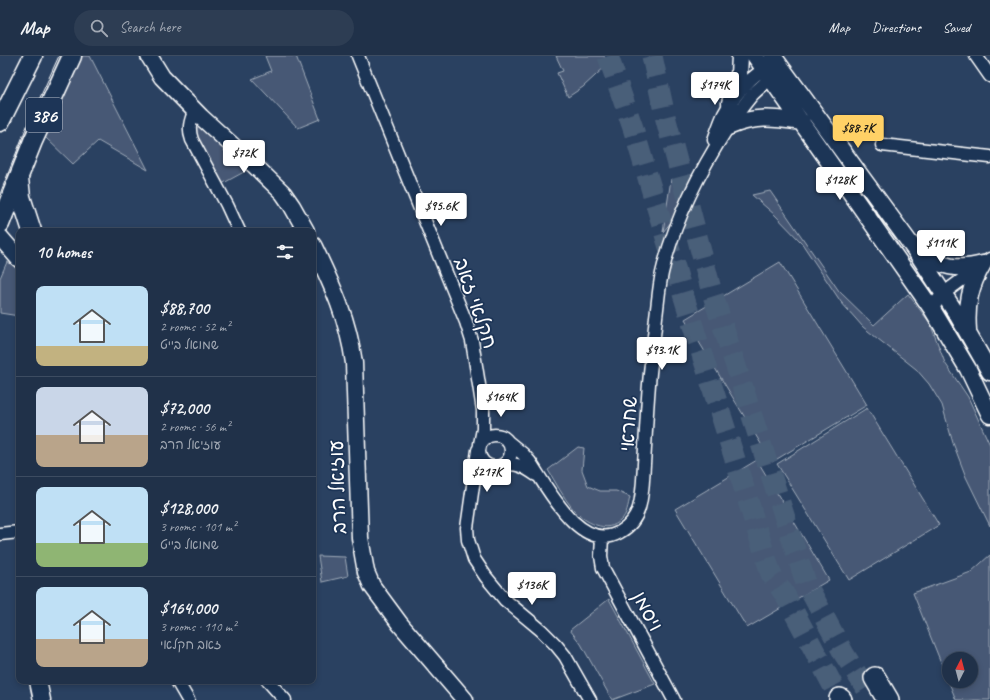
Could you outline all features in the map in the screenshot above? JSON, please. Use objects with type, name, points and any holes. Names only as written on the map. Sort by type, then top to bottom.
[{"type":"highway","points":[[871,689],[888,700]]},
{"type":"main road","name":"386","points":[[0,122],[33,56]]},
{"type":"main road","name":"386","points":[[1,218],[55,91],[72,56]]},
{"type":"main road","points":[[19,176],[21,197],[31,228]]},
{"type":"street","points":[[149,56],[162,77],[283,193],[304,228]]},
{"type":"street","name":"חקלאי זאב","points":[[358,56],[466,322],[475,354],[484,410]]},
{"type":"street","points":[[730,103],[738,82],[740,56]]},
{"type":"street","points":[[976,56],[990,76]]},
{"type":"street","points":[[768,64],[802,122],[932,309],[968,369],[990,415]]},
{"type":"street","points":[[768,64],[915,250],[968,332],[990,372]]},
{"type":"street","name":"שחראי","points":[[602,537],[620,533],[628,527],[639,508],[650,374],[662,274],[673,236],[683,209],[703,168],[730,103],[768,64]]},
{"type":"street","name":"שחראי","points":[[703,168],[728,127],[753,94],[768,64]]},
{"type":"street","points":[[195,110],[190,122],[189,132],[238,228]]},
{"type":"street","points":[[728,127],[740,122],[757,118],[778,118],[802,122]]},
{"type":"street","points":[[882,145],[990,157]]},
{"type":"street","points":[[0,234],[9,234],[16,238]]},
{"type":"street","points":[[0,237],[16,256]]},
{"type":"street","points":[[915,250],[934,262],[960,269],[970,268],[986,262]]},
{"type":"street","name":"עוזיאל הרב","points":[[316,251],[331,281],[341,307],[351,342],[354,363],[360,538],[366,572],[378,595],[400,624],[465,700]]},
{"type":"street","points":[[932,309],[944,293],[986,262]]},
{"type":"street","points":[[968,332],[967,315],[969,297],[974,280],[986,262]]},
{"type":"street","points":[[484,410],[488,420],[505,439],[510,446],[510,456],[507,461],[500,466],[492,466],[481,460],[479,447],[484,438],[489,435],[498,435],[505,439],[530,462],[565,514],[581,529],[602,537]]},
{"type":"street","points":[[484,410],[483,429],[467,528],[468,540],[474,559],[486,577],[505,600],[541,630],[556,645],[565,656],[590,700]]},
{"type":"street","points":[[469,512],[478,483],[489,471],[500,466],[510,463],[521,465],[527,468],[543,482]]},
{"type":"street","points":[[0,534],[16,532]]},
{"type":"street","name":"ויסמן","points":[[602,537],[601,556],[603,568],[674,700]]},
{"type":"street","points":[[39,684],[42,700]]},
{"type":"street","points":[[179,684],[188,700]]},
{"type":"street","points":[[271,684],[285,700]]},
{"type":"shaded area","points":[[82,56],[90,56],[148,170],[98,141],[73,164],[45,137],[55,108]]},
{"type":"shaded area","points":[[265,56],[296,56],[320,119],[298,128],[252,79],[271,71]]},
{"type":"shaded area","points":[[556,56],[604,56],[608,64],[583,87],[568,97],[557,73],[563,71]]},
{"type":"shaded area","points":[[196,114],[253,167],[220,185],[193,129]]},
{"type":"shaded area","points":[[671,179],[689,183],[676,216],[663,232]]},
{"type":"shaded area","points":[[770,191],[839,291],[874,325],[908,294],[930,323],[945,363],[968,397],[990,445],[990,526],[966,477],[953,443],[942,405],[929,384],[916,369],[863,327],[841,302],[801,242],[775,215],[752,195]]},
{"type":"shaded area","points":[[7,262],[15,266],[16,316],[0,313],[0,278]]},
{"type":"shaded area","points":[[780,262],[867,405],[772,462],[685,319]]},
{"type":"shaded area","points":[[867,408],[939,525],[849,580],[777,464]]},
{"type":"shaded area","points":[[578,447],[584,448],[582,470],[588,486],[600,491],[616,491],[630,497],[625,515],[615,524],[603,527],[589,522],[578,514],[569,504],[548,470]]},
{"type":"shaded area","points":[[757,460],[829,580],[747,628],[675,509]]},
{"type":"shaded area","points":[[990,555],[990,700],[956,700],[951,688],[978,688],[978,652],[942,652],[942,665],[913,593],[971,572]]},
{"type":"shaded area","points":[[318,556],[345,557],[348,576],[322,582]]},
{"type":"shaded area","points":[[609,599],[655,684],[612,700],[581,644],[570,630]]},
{"type":"tunnel","points":[[608,56],[633,128],[683,294],[771,574],[785,595],[840,699]]},
{"type":"tunnel","points":[[652,56],[665,116],[711,289],[806,583],[844,654],[866,688]]},
{"type":"tram line","points":[[0,194],[27,126],[59,56]]}]
